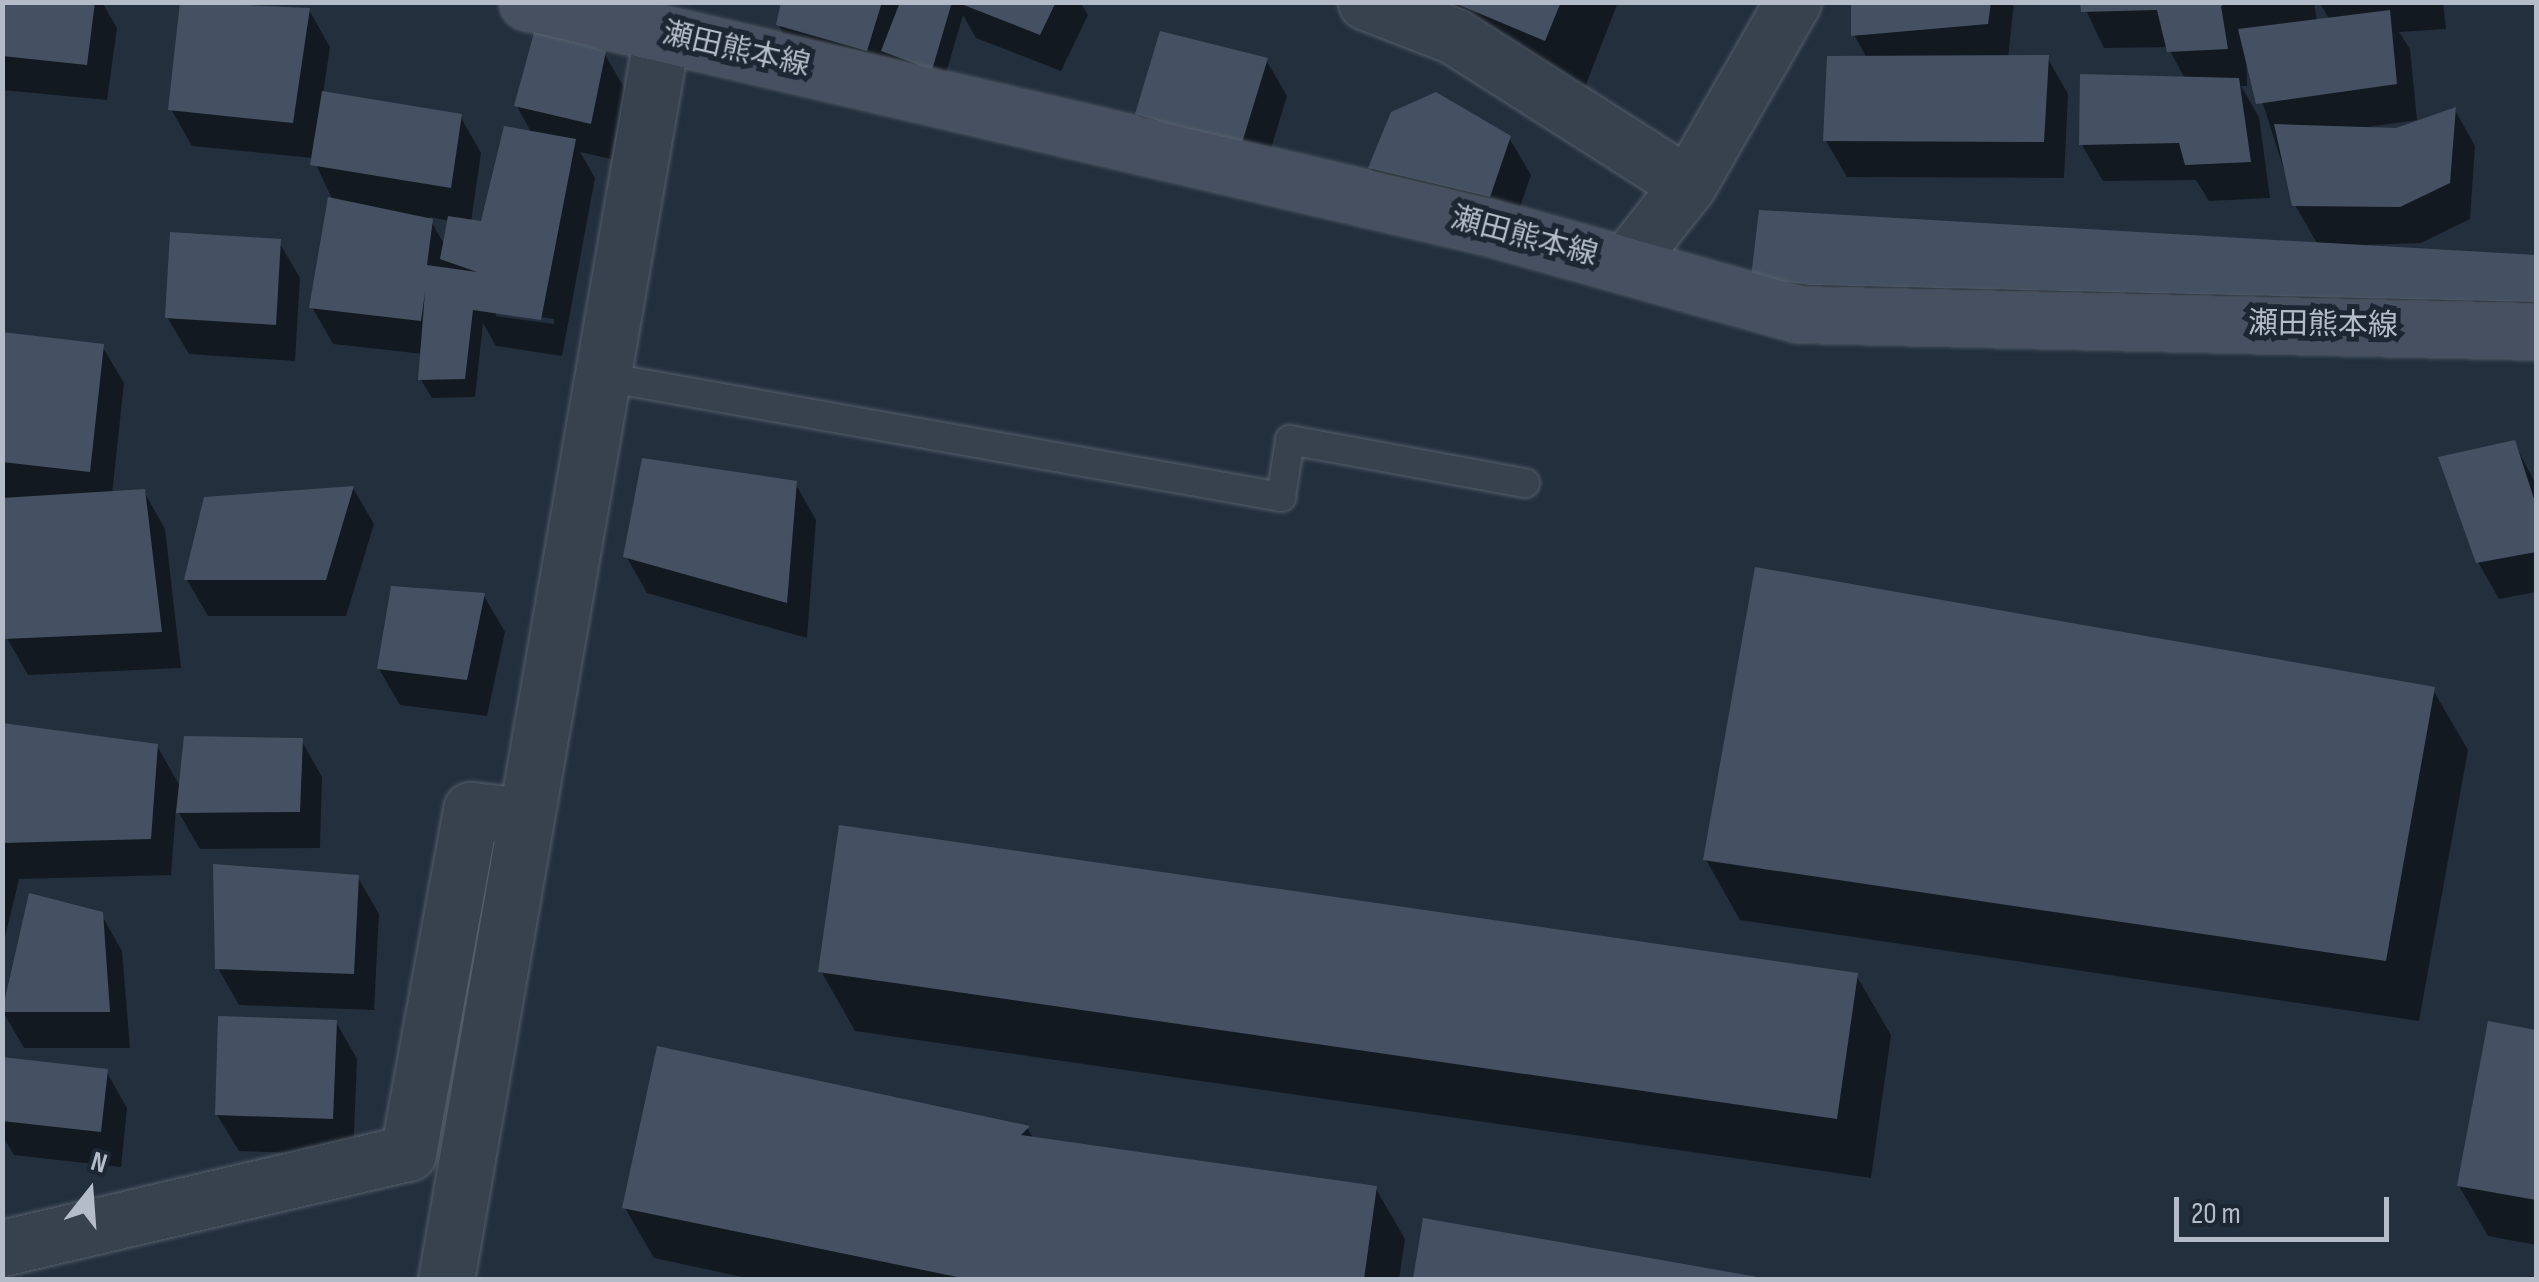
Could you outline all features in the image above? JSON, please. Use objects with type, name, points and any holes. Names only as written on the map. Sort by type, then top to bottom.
[{"type":"main road","name":"瀬田熊本線","points":[[528,2],[1489,226],[1798,314],[2536,331]]},
{"type":"street","points":[[1366,2],[1454,36],[1688,185]]},
{"type":"street","points":[[1625,264],[1688,185],[1793,2]]},
{"type":"street","points":[[446,1280],[662,34]]},
{"type":"street","points":[[2,1248],[408,1153],[471,810],[525,816]]},
{"type":"lane","points":[[604,377],[1281,498],[1290,440],[1524,483]]},
{"type":"building","points":[[2,2],[95,2],[87,65],[2,56]]},
{"type":"building","points":[[180,2],[310,8],[293,123],[168,110]]},
{"type":"building","points":[[781,2],[882,2],[867,51],[776,25]]},
{"type":"building","points":[[900,2],[952,2],[932,70],[881,51]]},
{"type":"building","points":[[956,2],[1056,2],[1040,35]]},
{"type":"building","points":[[1452,2],[1561,2],[1545,41]]},
{"type":"building","points":[[1851,2],[1991,2],[1988,24],[1851,36]]},
{"type":"building","points":[[2080,2],[2231,2],[2221,6],[2228,49],[2167,52],[2157,10],[2081,12]]},
{"type":"building","points":[[2390,10],[2397,84],[2256,104],[2238,29]]},
{"type":"building","points":[[535,29],[606,51],[591,124],[514,106]]},
{"type":"building","points":[[1160,31],[1268,58],[1241,146],[1135,114]]},
{"type":"building","points":[[2049,55],[2044,142],[1823,141],[1827,56]]},
{"type":"building","points":[[2080,74],[2239,78],[2251,162],[2185,165],[2179,143],[2079,145]]},
{"type":"building","points":[[322,91],[462,114],[451,188],[310,165]]},
{"type":"building","points":[[1436,92],[1511,136],[1490,197],[1368,168],[1391,112]]},
{"type":"building","points":[[2456,107],[2450,183],[2400,207],[2292,206],[2274,124],[2396,128]]},
{"type":"building","points":[[504,126],[576,139],[541,320],[473,310],[465,379],[418,380],[425,292],[421,321],[309,308],[328,197],[433,219],[427,265],[477,272],[440,259],[448,216],[481,221]]},
{"type":"building","points":[[1759,210],[2536,255],[2536,302],[1809,285],[1751,277]]},
{"type":"building","points":[[170,232],[281,239],[276,325],[165,318]]},
{"type":"building","points":[[2,332],[104,344],[90,472],[2,462]]},
{"type":"building","points":[[2515,440],[2536,505],[2536,552],[2476,563],[2438,457]]},
{"type":"building","points":[[642,458],[797,481],[787,603],[623,557]]},
{"type":"building","points":[[354,486],[326,580],[184,580],[204,497]]},
{"type":"building","points":[[145,489],[162,632],[4,639],[2,498]]},
{"type":"building","points":[[1755,567],[2435,687],[2386,961],[1703,860]]},
{"type":"building","points":[[391,586],[485,593],[467,680],[377,669]]},
{"type":"building","points":[[2,723],[158,744],[151,839],[2,843]]},
{"type":"building","points":[[184,736],[303,738],[300,812],[176,813]]},
{"type":"building","points":[[839,825],[1858,973],[1837,1119],[818,972]]},
{"type":"building","points":[[213,864],[359,875],[354,974],[215,969]]},
{"type":"building","points":[[29,893],[103,912],[110,1012],[2,1012]]},
{"type":"building","points":[[218,1016],[337,1020],[333,1119],[215,1115]]},
{"type":"building","points":[[2488,1021],[2536,1030],[2536,1200],[2457,1186]]},
{"type":"building","points":[[657,1046],[1030,1126],[1021,1135],[1377,1186],[1364,1279],[967,1279],[622,1208]]},
{"type":"building","points":[[2,1057],[108,1069],[101,1132],[2,1121]]},
{"type":"building","points":[[1423,1218],[1763,1278],[1763,1279],[1413,1279]]}]
